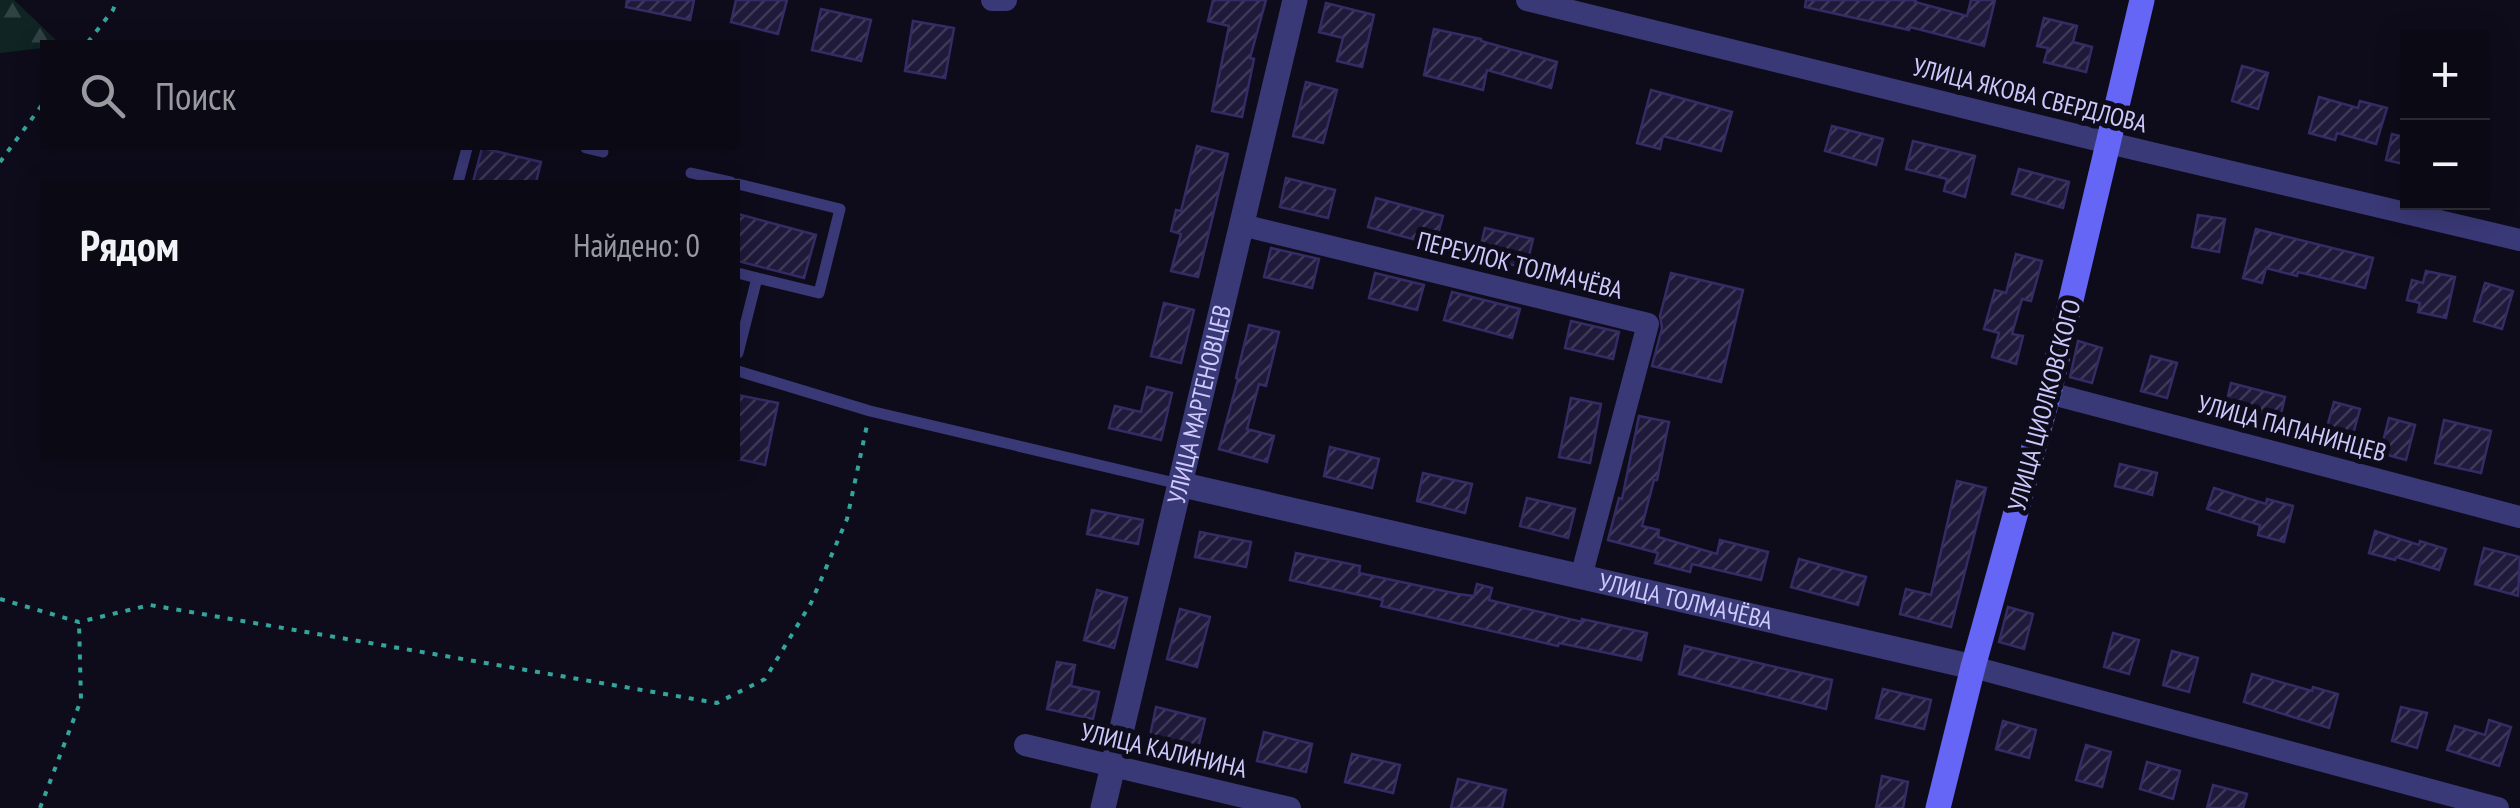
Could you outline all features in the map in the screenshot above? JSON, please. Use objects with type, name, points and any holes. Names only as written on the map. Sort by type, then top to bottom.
[{"type":"main road","name":"УЛИЦА ЦИОЛКОВСКОГО","points":[[1938,808],[2049,392],[2142,0]]},
{"type":"street","points":[[992,0],[1006,0]]},
{"type":"street","name":"УЛИЦА МАРТЕНОВЦЕВ","points":[[1103,808],[1294,0]]},
{"type":"street","name":"УЛИЦА ЯКОВА СВЕРДЛОВА","points":[[1527,0],[2520,240]]},
{"type":"street","name":"ПЕРЕУЛОК ТОЛМАЧЁВА","points":[[1242,225],[1648,324],[1581,577]]},
{"type":"street","name":"УЛИЦА ПАПАНИНЦЕВ","points":[[2049,392],[2520,517]]},
{"type":"street","name":"УЛИЦА ТОЛМАЧЁВА","points":[[1179,484],[1973,668],[2498,808]]},
{"type":"street","name":"УЛИЦА КАЛИНИНА","points":[[1025,745],[1290,808]]},
{"type":"lane","points":[[458,180],[466,150]]},
{"type":"lane","points":[[595,150],[604,152]]},
{"type":"lane","points":[[691,173],[721,180]]},
{"type":"lane","points":[[740,184],[840,209],[819,294],[740,274]]},
{"type":"lane","points":[[740,345],[757,278]]},
{"type":"lane","name":"УЛИЦА ТОЛМАЧЁВА","points":[[740,372],[870,411],[1179,484]]},
{"type":"path","points":[[90,40],[117,0]]},
{"type":"path","points":[[0,162],[40,108]]},
{"type":"path","points":[[0,599],[79,622],[150,605],[717,703],[764,679],[811,603],[847,518],[870,411]]},
{"type":"path","points":[[40,808],[81,700],[79,622]]},
{"type":"green space","points":[[0,0],[14,0],[56,40],[40,40],[40,48],[0,53]]},
{"type":"building","points":[[627,0],[694,0],[690,20],[626,7]]},
{"type":"building","points":[[736,0],[787,0],[778,34],[731,22]]},
{"type":"building","points":[[1213,0],[1266,0],[1250,58],[1254,59],[1242,117],[1212,111],[1229,26],[1208,21]]},
{"type":"building","points":[[1806,0],[1916,0],[1967,16],[1971,0],[1995,0],[1984,46],[1805,7]]},
{"type":"building","points":[[1326,3],[1374,15],[1362,67],[1337,61],[1343,38],[1319,32]]},
{"type":"building","points":[[821,9],[871,20],[861,61],[812,50]]},
{"type":"building","points":[[2044,18],[2077,26],[2073,42],[2092,47],[2086,72],[2044,62],[2048,48],[2037,46]]},
{"type":"building","points":[[913,21],[954,28],[945,78],[905,71]]},
{"type":"building","points":[[1434,29],[1557,62],[1551,88],[1487,70],[1483,90],[1424,75]]},
{"type":"building","points":[[2242,66],[2268,73],[2258,109],[2232,101]]},
{"type":"building","points":[[1306,82],[1337,90],[1323,143],[1293,136]]},
{"type":"building","points":[[1651,90],[1732,112],[1721,151],[1663,136],[1660,149],[1637,143]]},
{"type":"building","points":[[2319,97],[2358,108],[2360,101],[2387,108],[2376,144],[2337,133],[2335,140],[2309,133]]},
{"type":"building","points":[[1832,126],[1883,139],[1876,165],[1825,151]]},
{"type":"building","points":[[2392,134],[2400,136],[2400,163],[2386,160]]},
{"type":"building","points":[[1913,141],[1975,156],[1965,197],[1944,191],[1947,179],[1906,169]]},
{"type":"building","points":[[1197,146],[1228,154],[1198,277],[1171,271],[1181,234],[1171,231],[1176,210],[1181,211]]},
{"type":"building","points":[[481,150],[541,162],[536,180],[474,180]]},
{"type":"building","points":[[2019,169],[2069,182],[2063,208],[2012,194]]},
{"type":"building","points":[[1286,178],[1335,190],[1328,218],[1280,207]]},
{"type":"building","points":[[1376,198],[1443,216],[1435,245],[1368,227]]},
{"type":"building","points":[[740,215],[816,235],[804,278],[740,262]]},
{"type":"building","points":[[2198,215],[2225,219],[2219,252],[2192,247]]},
{"type":"building","points":[[1485,228],[1533,239],[1526,268],[1478,257]]},
{"type":"building","points":[[2256,229],[2373,258],[2365,288],[2266,268],[2262,283],[2243,278]]},
{"type":"building","points":[[1271,248],[1319,259],[1312,288],[1264,277]]},
{"type":"building","points":[[2016,254],[2042,261],[2031,301],[2022,299],[2012,334],[2023,336],[2016,364],[1992,357],[1999,333],[1984,329],[1995,290],[2006,293]]},
{"type":"building","points":[[2426,271],[2455,277],[2446,318],[2418,312],[2420,303],[2407,300],[2412,280],[2423,283]]},
{"type":"building","points":[[1375,273],[1424,285],[1417,310],[1369,298]]},
{"type":"building","points":[[1671,273],[1743,290],[1721,382],[1652,366]]},
{"type":"building","points":[[2485,283],[2513,291],[2502,329],[2474,321]]},
{"type":"building","points":[[1452,292],[1520,309],[1512,338],[1444,320]]},
{"type":"building","points":[[1164,303],[1194,310],[1181,363],[1151,356]]},
{"type":"building","points":[[1571,321],[1619,332],[1613,359],[1565,348]]},
{"type":"building","points":[[1249,325],[1279,332],[1266,386],[1259,384],[1247,429],[1274,436],[1267,462],[1219,449]]},
{"type":"building","points":[[2078,341],[2102,348],[2092,383],[2070,377]]},
{"type":"building","points":[[2151,356],[2177,363],[2167,398],[2141,391]]},
{"type":"building","points":[[2231,383],[2285,397],[2278,427],[2224,413]]},
{"type":"building","points":[[1147,387],[1172,393],[1161,440],[1109,428],[1115,406],[1141,412]]},
{"type":"building","points":[[740,395],[778,403],[765,465],[740,459]]},
{"type":"building","points":[[1571,398],[1601,404],[1590,463],[1559,457]]},
{"type":"building","points":[[2334,402],[2360,409],[2350,445],[2324,438]]},
{"type":"building","points":[[1639,416],[1669,422],[1642,526],[1659,530],[1658,537],[1717,554],[1720,540],[1768,552],[1761,580],[1692,564],[1690,572],[1655,563],[1658,553],[1608,540],[1619,498],[1622,499]]},
{"type":"building","points":[[2389,418],[2415,425],[2406,460],[2380,453]]},
{"type":"building","points":[[2444,420],[2491,431],[2481,473],[2435,463]]},
{"type":"building","points":[[1330,447],[1379,459],[1372,488],[1324,476]]},
{"type":"building","points":[[2120,464],[2157,473],[2152,495],[2115,486]]},
{"type":"building","points":[[1423,473],[1472,484],[1465,513],[1417,501]]},
{"type":"building","points":[[1957,481],[1986,488],[1951,627],[1900,614],[1906,589],[1931,595]]},
{"type":"building","points":[[2214,488],[2266,504],[2267,499],[2293,506],[2284,542],[2258,535],[2260,525],[2207,509]]},
{"type":"building","points":[[1527,498],[1575,509],[1568,538],[1520,526]]},
{"type":"building","points":[[1092,510],[1143,520],[1138,544],[1087,534]]},
{"type":"building","points":[[2375,531],[2446,549],[2439,570],[2369,553]]},
{"type":"building","points":[[1200,532],[1251,542],[1246,567],[1195,557]]},
{"type":"building","points":[[2484,548],[2520,557],[2518,596],[2475,584]]},
{"type":"building","points":[[1296,553],[1360,566],[1359,573],[1458,594],[1474,596],[1477,584],[1492,588],[1489,600],[1647,633],[1641,660],[1559,643],[1558,646],[1381,606],[1383,600],[1290,580]]},
{"type":"building","points":[[1799,559],[1866,577],[1858,605],[1791,587]]},
{"type":"building","points":[[1097,590],[1127,598],[1114,648],[1084,640]]},
{"type":"building","points":[[2008,607],[2033,614],[2024,649],[1999,642]]},
{"type":"building","points":[[1180,609],[1210,617],[1197,667],[1167,659]]},
{"type":"building","points":[[2113,633],[2139,640],[2129,674],[2104,667]]},
{"type":"building","points":[[1685,646],[1832,680],[1826,709],[1679,674]]},
{"type":"building","points":[[2172,651],[2198,658],[2189,692],[2163,685]]},
{"type":"building","points":[[1057,662],[1075,665],[1071,686],[1099,692],[1093,719],[1047,709]]},
{"type":"building","points":[[2252,674],[2338,694],[2329,728],[2244,702]]},
{"type":"building","points":[[1883,689],[1931,700],[1924,729],[1876,718]]},
{"type":"building","points":[[1156,707],[1205,719],[1198,748],[1150,736]]},
{"type":"building","points":[[2401,707],[2427,713],[2417,748],[2392,741]]},
{"type":"building","points":[[2489,720],[2511,727],[2499,766],[2447,750],[2455,726],[2485,735]]},
{"type":"building","points":[[2003,721],[2036,730],[2029,758],[1996,749]]},
{"type":"building","points":[[1264,732],[1312,744],[1306,772],[1257,761]]},
{"type":"building","points":[[2086,745],[2111,752],[2102,787],[2076,780]]},
{"type":"building","points":[[1352,754],[1400,765],[1393,793],[1345,782]]},
{"type":"building","points":[[2147,762],[2180,771],[2173,799],[2140,789]]},
{"type":"building","points":[[1882,776],[1908,782],[1903,808],[1876,808]]},
{"type":"building","points":[[1458,779],[1506,790],[1502,808],[1451,808]]},
{"type":"building","points":[[2213,785],[2247,794],[2243,808],[2207,808]]}]
